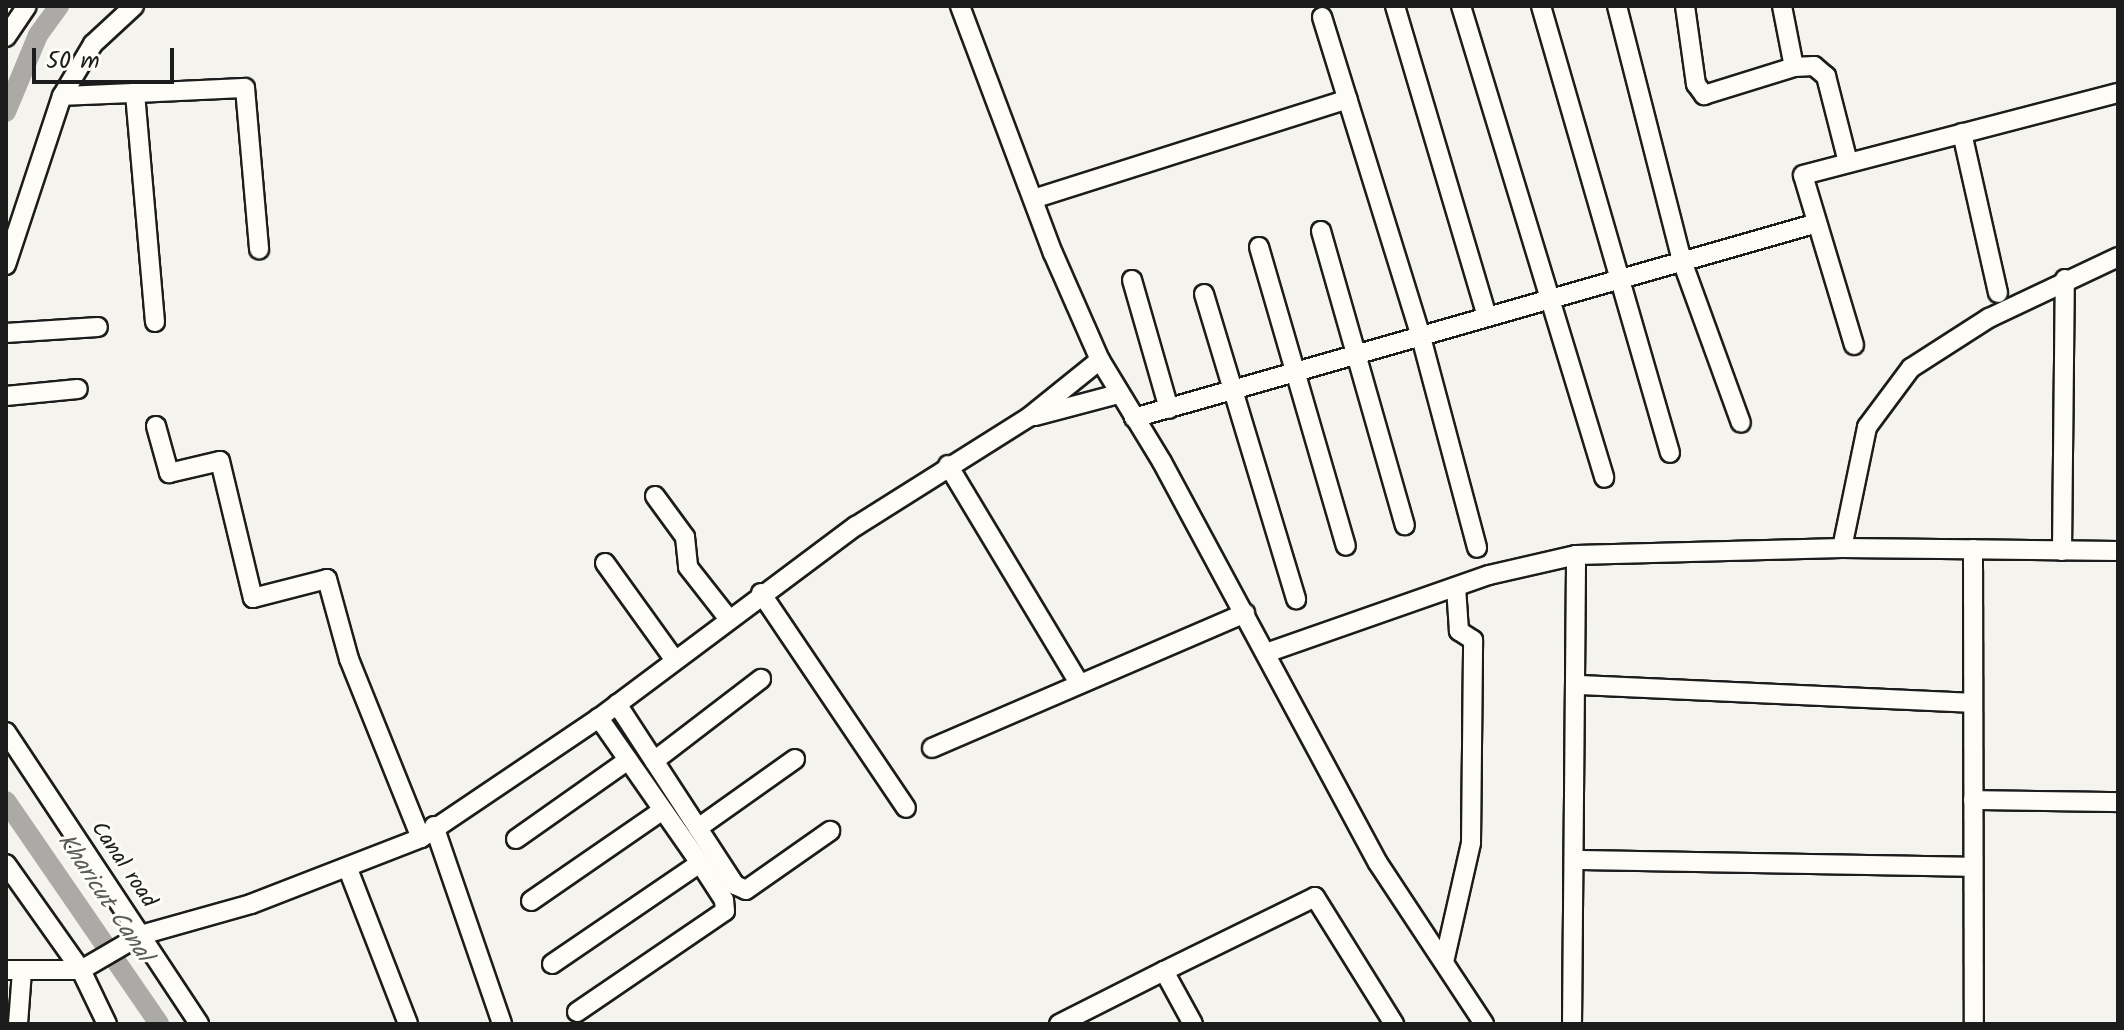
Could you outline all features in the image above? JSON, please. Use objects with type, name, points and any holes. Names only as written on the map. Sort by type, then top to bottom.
[{"type":"street","points":[[6,37],[27,6]]},
{"type":"street","points":[[6,265],[62,96],[93,44],[134,6]]},
{"type":"street","points":[[960,6],[1033,199],[1100,360],[1245,613],[1378,863],[1484,1024]]},
{"type":"street","points":[[1395,6],[1487,317]]},
{"type":"street","points":[[1461,6],[1604,478]]},
{"type":"street","points":[[1541,6],[1670,453]]},
{"type":"street","points":[[1617,6],[1682,261],[1741,423]]},
{"type":"street","points":[[1685,6],[1696,84],[1704,95],[1794,67],[1814,66],[1826,76],[1848,162]]},
{"type":"street","points":[[1782,6],[1794,67]]},
{"type":"street","points":[[1322,17],[1421,337],[1477,548]]},
{"type":"street","points":[[62,96],[245,88],[259,249]]},
{"type":"street","points":[[135,93],[155,322]]},
{"type":"street","points":[[1854,345],[1803,175],[2118,93]]},
{"type":"street","points":[[1033,199],[1348,99]]},
{"type":"street","points":[[1962,133],[1998,293]]},
{"type":"street","points":[[1134,418],[1817,223]]},
{"type":"street","points":[[1321,231],[1405,525]]},
{"type":"street","points":[[1259,247],[1346,546]]},
{"type":"street","points":[[1842,548],[1867,427],[1911,368],[2065,279],[2118,257]]},
{"type":"street","points":[[2062,551],[2065,279]]},
{"type":"street","points":[[1132,280],[1169,409]]},
{"type":"street","points":[[1204,294],[1296,599]]},
{"type":"street","points":[[6,333],[98,327]]},
{"type":"street","points":[[18,1024],[14,971],[84,978],[134,940],[348,869],[427,832],[599,718],[761,593],[948,465],[1029,417],[1100,360]]},
{"type":"street","points":[[6,396],[78,389]]},
{"type":"street","points":[[1029,417],[1118,394]]},
{"type":"street","points":[[156,426],[169,473],[220,461],[253,598],[327,579],[349,659],[427,832],[502,1024]]},
{"type":"street","points":[[948,465],[1079,683]]},
{"type":"street","points":[[655,496],[685,537],[688,567],[728,618]]},
{"type":"street","points":[[1266,653],[1456,587],[1576,555],[1842,548],[2118,551]]},
{"type":"street","points":[[1973,549],[1974,1024]]},
{"type":"street","points":[[1572,1024],[1578,685],[1576,555]]},
{"type":"street","points":[[605,563],[674,659]]},
{"type":"street","points":[[1444,962],[1471,843],[1472,812],[1473,640],[1459,631],[1456,587]]},
{"type":"street","points":[[761,593],[906,808]]},
{"type":"street","points":[[932,748],[1245,613]]},
{"type":"street","points":[[654,761],[761,679]]},
{"type":"street","points":[[1578,685],[1972,703]]},
{"type":"street","points":[[617,704],[735,885],[746,890],[830,831]]},
{"type":"street","points":[[577,1012],[725,911],[724,900],[700,863],[599,718]]},
{"type":"street","name":"Canal road","points":[[6,732],[134,940],[199,1024]]},
{"type":"street","points":[[698,828],[795,759]]},
{"type":"street","points":[[516,839],[628,760]]},
{"type":"street","points":[[1973,800],[2118,802]]},
{"type":"street","points":[[531,901],[663,810]]},
{"type":"street","points":[[1576,860],[1973,867]]},
{"type":"street","points":[[552,964],[700,863]]},
{"type":"street","points":[[6,864],[84,978],[107,1024]]},
{"type":"street","points":[[348,869],[408,1024]]},
{"type":"street","points":[[1059,1024],[1315,897],[1394,1024]]},
{"type":"street","points":[[1164,971],[1193,1024]]},
{"type":"waterway","name":"Kharicut Canal","points":[[6,112],[38,35],[59,6]]},
{"type":"waterway","name":"Kharicut Canal","points":[[6,801],[159,1024]]}]
